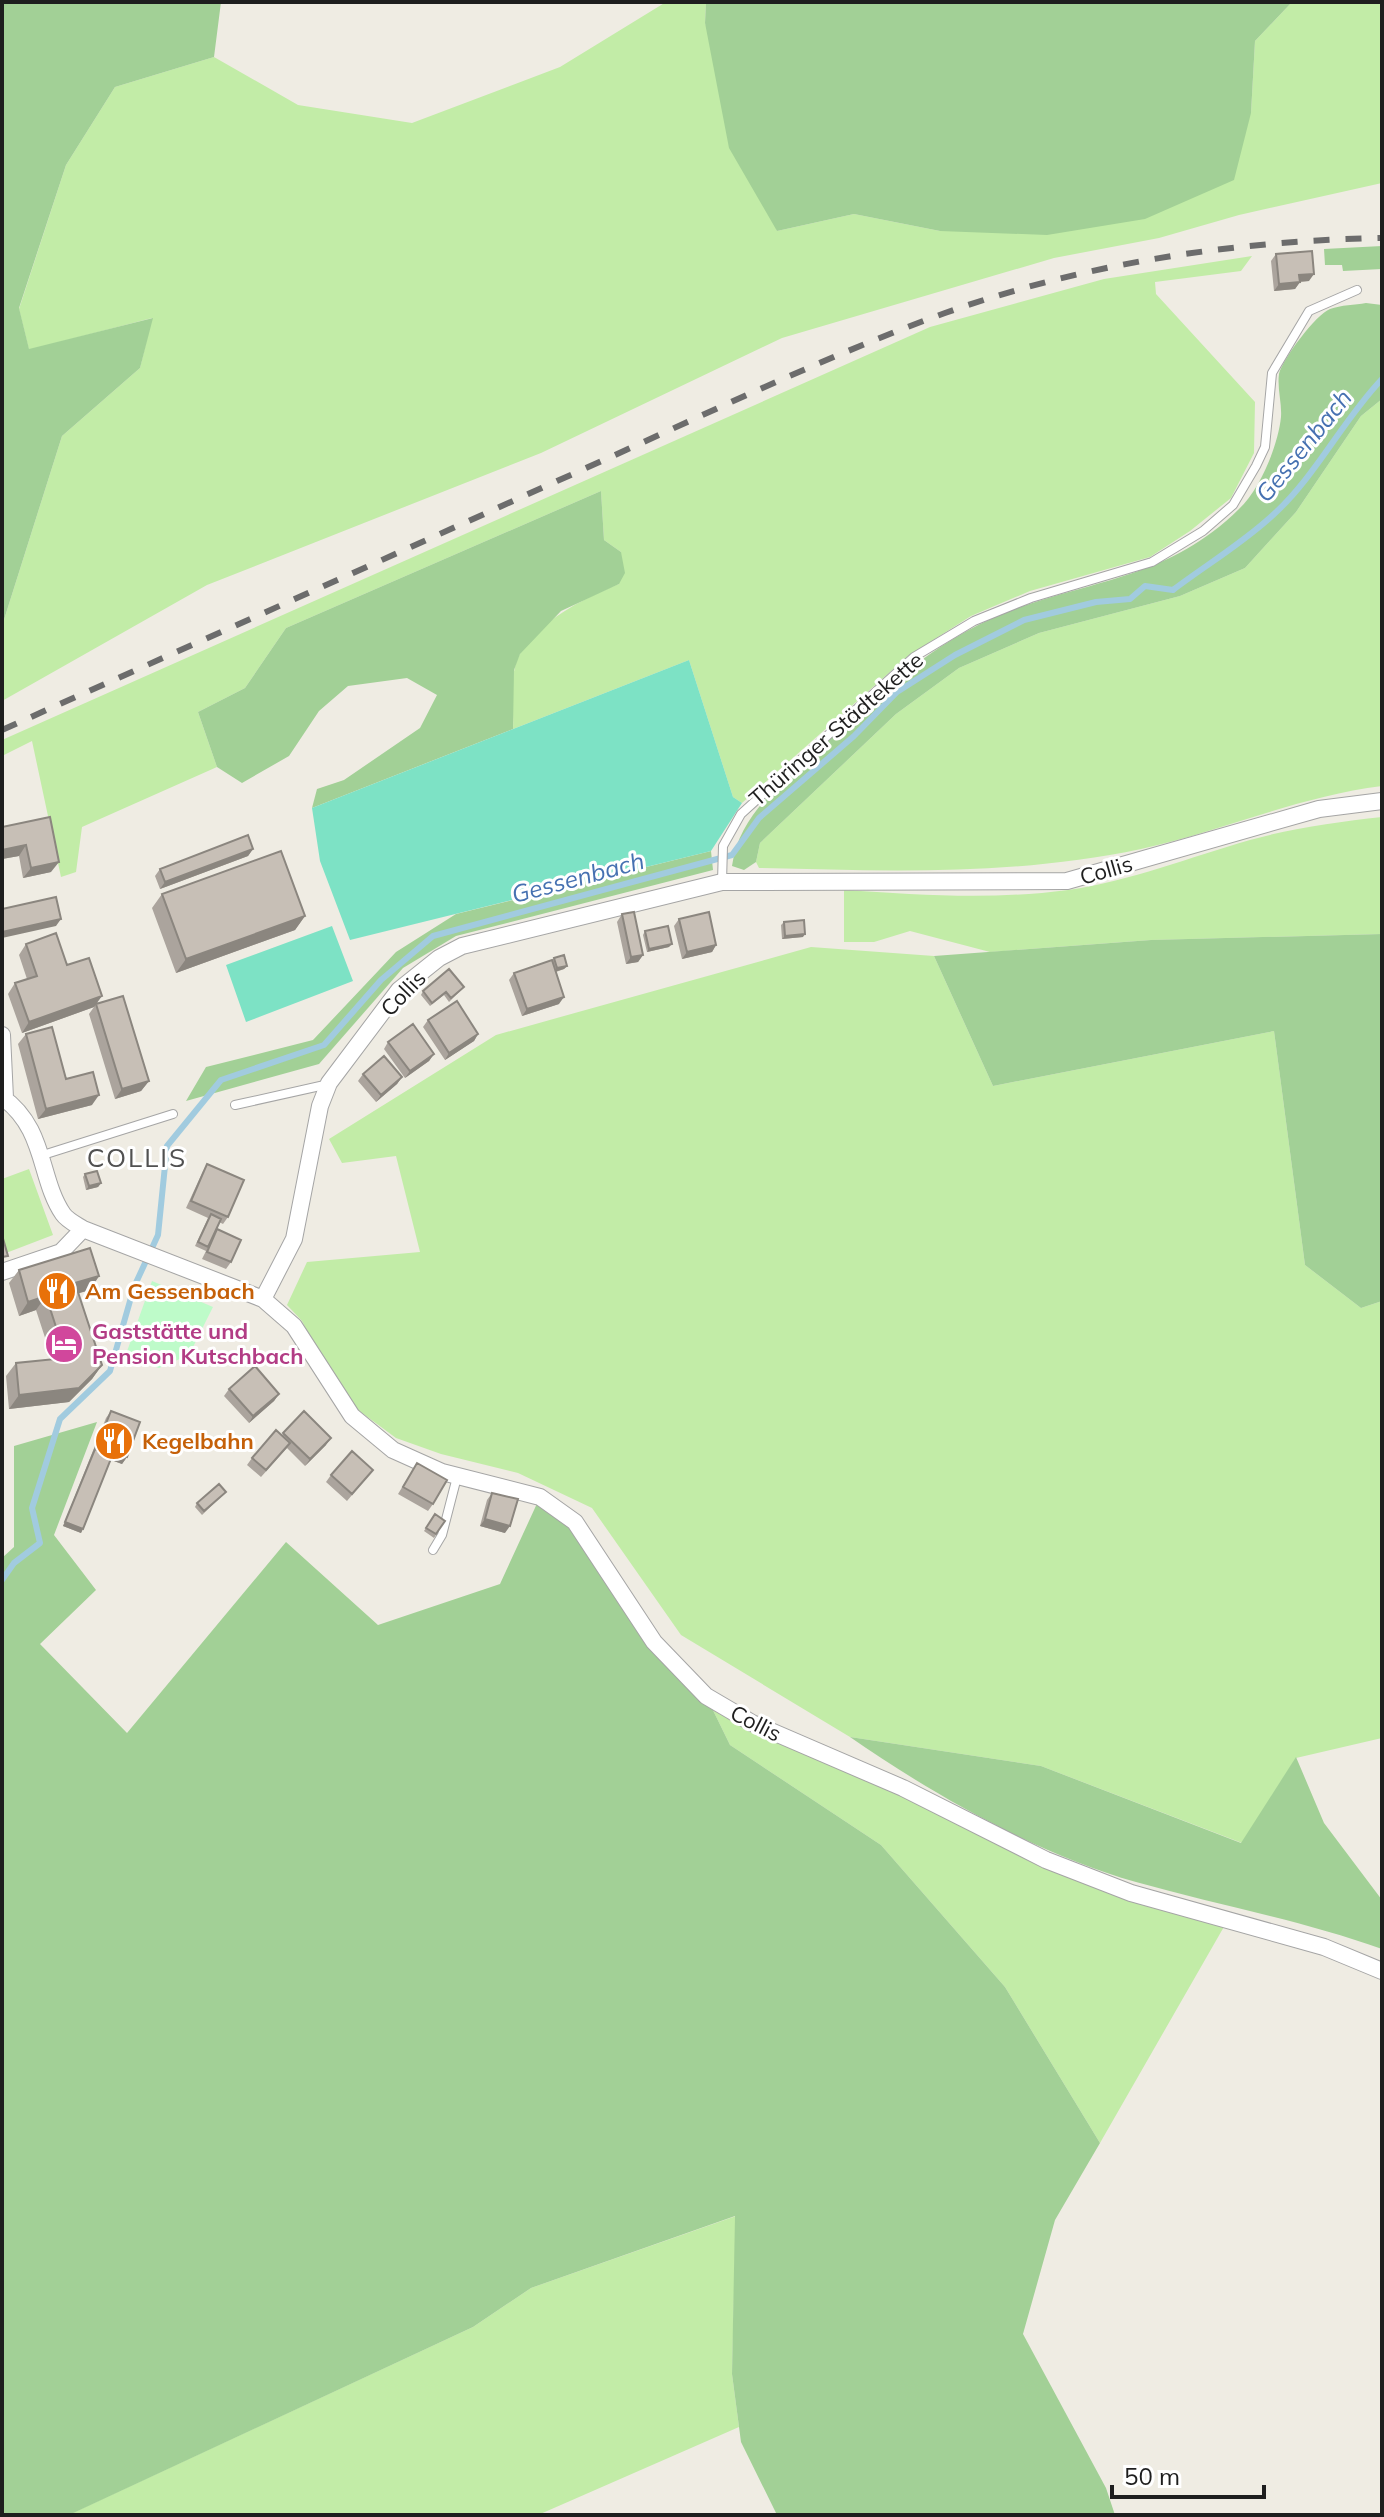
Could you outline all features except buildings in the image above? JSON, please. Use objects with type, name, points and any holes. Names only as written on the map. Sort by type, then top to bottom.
[{"type":"street","name":"Collis","points":[[263,1299],[294,1239],[320,1106],[329,1083],[399,990],[439,958],[462,946],[721,875],[823,880],[1067,881],[1319,809],[1382,801]]},
{"type":"street","name":"Collis","points":[[2,1035],[3,1098],[18,1112],[43,1155],[63,1216],[83,1229],[162,1262],[263,1299],[294,1326],[352,1416],[393,1450],[457,1477],[540,1497],[575,1522],[654,1642],[706,1696],[752,1723],[903,1788],[1046,1860],[1116,1888],[1324,1947],[1382,1971]]},
{"type":"street","points":[[2,1272],[61,1252],[83,1229]]},
{"type":"lane","name":"Thüringer Städtekette","points":[[721,875],[723,846],[741,814],[914,657],[974,621],[1031,598],[1152,562],[1203,531],[1233,505],[1265,447],[1272,373],[1309,311],[1357,290]]},
{"type":"lane","points":[[235,1105],[329,1083]]},
{"type":"lane","points":[[43,1155],[173,1114]]},
{"type":"lane","points":[[433,1550],[442,1535],[457,1477]]},
{"type":"green space","points":[[2,2],[221,2],[214,57],[115,87],[66,165],[19,308],[29,349],[153,318],[140,368],[62,436],[2,626]]},
{"type":"green space","points":[[666,2],[706,2],[705,23],[777,231],[854,214],[940,231],[1251,113],[1255,41],[1292,2],[1382,2],[1382,183],[1239,215],[1159,238],[1054,258],[782,338],[541,453],[207,585],[2,701],[2,626],[62,436],[140,368],[152,318],[29,350],[19,309],[66,165],[115,87],[214,57],[298,105],[412,123],[560,67]]},
{"type":"green space","points":[[706,2],[1292,2],[1255,41],[1251,113],[1234,180],[1145,219],[1047,235],[940,231],[854,214],[777,231],[729,148],[705,23]]},
{"type":"green space","points":[[1382,246],[1382,269],[1343,271],[1342,265],[1325,265],[1324,249]]},
{"type":"green space","points":[[1252,256],[1241,271],[1155,282],[1156,294],[1255,402],[1254,453],[1231,498],[1190,531],[1150,557],[1030,591],[971,616],[908,656],[742,803],[733,797],[689,660],[513,729],[515,667],[531,639],[573,606],[619,584],[621,552],[604,540],[601,491],[286,628],[245,688],[198,712],[217,767],[82,827],[76,872],[61,877],[32,741],[2,756],[2,740],[930,327],[1104,279]]},
{"type":"green space","points":[[1366,303],[1382,305],[1382,399],[1361,416],[1296,512],[1245,568],[1180,596],[1039,633],[959,668],[896,714],[760,843],[756,862],[744,870],[732,866],[742,832],[761,805],[853,717],[919,662],[993,618],[1122,577],[1182,552],[1239,509],[1261,479],[1276,441],[1281,417],[1279,374],[1286,359],[1300,338],[1324,313],[1334,308]]},
{"type":"green space","points":[[1382,399],[1382,786],[1320,798],[1171,842],[1093,858],[950,870],[759,868],[756,862],[760,843],[896,714],[959,668],[1039,633],[1180,596],[1245,568],[1296,512],[1361,416]]},
{"type":"green space","points":[[601,491],[604,540],[621,552],[625,573],[619,584],[561,611],[520,654],[514,670],[513,729],[312,808],[317,789],[344,780],[420,728],[437,695],[407,678],[348,686],[319,711],[289,756],[242,783],[217,767],[198,712],[245,688],[286,628]]},
{"type":"green space","points":[[689,660],[733,797],[742,803],[711,851],[350,940],[320,861],[312,808]]},
{"type":"green space","points":[[1382,817],[1382,934],[1151,940],[990,952],[910,931],[874,942],[844,942],[844,890],[984,896],[1068,890],[1137,875],[1266,836]]},
{"type":"green space","points":[[711,851],[713,870],[456,936],[403,968],[319,1064],[186,1101],[206,1067],[313,1040],[396,952],[456,914]]},
{"type":"green space","points":[[332,926],[353,981],[246,1022],[226,965]]},
{"type":"green space","points":[[1382,934],[1382,1301],[1361,1308],[1305,1265],[1274,1031],[993,1086],[934,956],[1151,940]]},
{"type":"green space","points":[[811,947],[934,956],[993,1086],[1274,1031],[1305,1265],[1361,1308],[1382,1301],[1382,1738],[1296,1758],[1242,1843],[1041,1766],[850,1737],[681,1635],[592,1508],[518,1473],[441,1454],[396,1438],[358,1410],[319,1355],[302,1321],[287,1305],[307,1262],[420,1252],[396,1156],[342,1163],[329,1139],[496,1035]]},
{"type":"green space","points":[[29,1169],[53,1235],[6,1253],[2,1242],[2,1179]]},
{"type":"green space","points":[[152,1281],[213,1307],[189,1355],[159,1368],[125,1357]]},
{"type":"green space","points":[[97,1422],[54,1535],[96,1590],[40,1644],[127,1733],[286,1542],[378,1625],[500,1584],[540,1497],[580,1530],[654,1642],[706,1696],[730,1745],[881,1845],[1005,1987],[1100,2143],[1055,2220],[1023,2334],[1106,2488],[1115,2515],[777,2515],[741,2442],[732,2374],[735,2216],[531,2288],[473,2327],[69,2515],[2,2515],[2,1558],[14,1547],[14,1446]]},
{"type":"green space","points":[[706,1696],[1046,1860],[1229,1918],[1100,2143],[1005,1987],[881,1845],[730,1745]]},
{"type":"green space","points":[[850,1737],[1041,1766],[1241,1843],[1296,1757],[1324,1823],[1382,1900],[1382,1949],[1290,1921],[1136,1882],[1062,1856],[951,1801]]},
{"type":"green space","points":[[736,2216],[732,2374],[739,2427],[538,2515],[68,2515],[473,2327],[531,2288]]},
{"type":"waterway","name":"Gessenbach","points":[[2,1580],[14,1563],[40,1543],[32,1508],[60,1419],[110,1371],[134,1287],[158,1235],[167,1146],[221,1080],[324,1045],[381,980],[433,936],[732,855],[759,818],[854,736],[897,692],[955,655],[1024,620],[1096,602],[1130,599],[1145,586],[1173,590],[1249,535],[1288,500],[1382,379]]},
{"type":"railway","points":[[2,730],[798,372],[945,313],[1052,281],[1160,258],[1271,244],[1382,238]]},
{"type":"place","name":"Am Gessenbach","points":[[57,1291]]},
{"type":"place","name":"Gaststätte und Pension Kutschbach","points":[[64,1344]]},
{"type":"place","name":"Kegelbahn","points":[[114,1441]]},
{"type":"district","name":"COLLIS","points":[[137,1158]]}]
